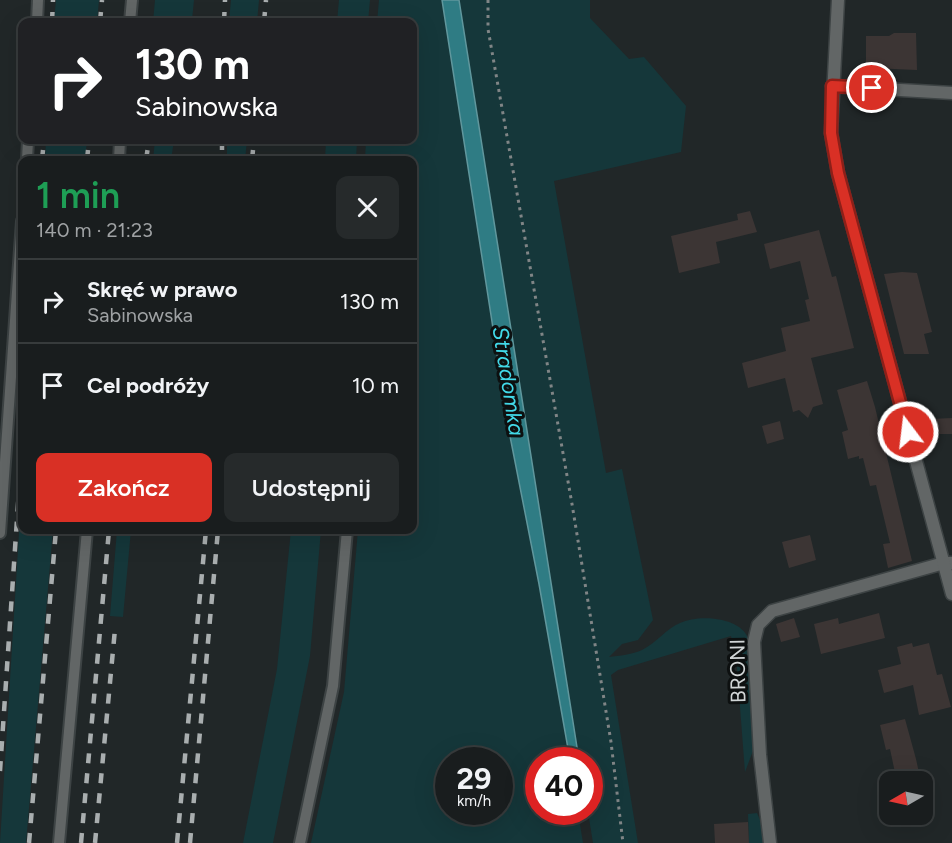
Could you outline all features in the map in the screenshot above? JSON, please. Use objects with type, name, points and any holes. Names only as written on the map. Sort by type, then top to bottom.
[{"type":"street","points":[[838,0],[831,133],[838,173],[948,563],[952,594]]},
{"type":"street","points":[[832,86],[952,93]]},
{"type":"street","name":"BRONI","points":[[770,843],[760,754],[754,642],[758,626],[772,611],[948,563]]},
{"type":"lane","points":[[37,18],[38,0]]},
{"type":"lane","points":[[130,18],[132,0]]},
{"type":"lane","points":[[0,533],[18,278]]},
{"type":"lane","points":[[59,843],[87,534]]},
{"type":"lane","points":[[300,843],[333,686],[347,534]]},
{"type":"path","points":[[488,0],[488,29],[573,504],[611,742],[623,843]]},
{"type":"shaded area","points":[[56,0],[99,0],[97,18],[54,18]]},
{"type":"shaded area","points":[[155,0],[194,0],[192,18],[153,18]]},
{"type":"shaded area","points":[[231,0],[259,0],[257,18],[229,18]]},
{"type":"shaded area","points":[[339,0],[370,0],[368,18],[337,18]]},
{"type":"shaded area","points":[[379,0],[442,0],[509,431],[568,747],[525,747],[525,825],[580,825],[583,843],[311,843],[344,692],[358,534],[417,534],[417,156],[365,156],[366,144],[417,144],[417,18],[377,18]]},
{"type":"shaded area","points":[[459,0],[590,0],[590,18],[629,59],[644,57],[686,106],[681,152],[554,181],[606,473],[622,469],[653,620],[638,640],[622,644],[609,657],[642,650],[675,626],[688,620],[718,619],[737,626],[748,638],[754,748],[745,772],[737,668],[731,636],[618,670],[611,675],[638,843],[593,843],[590,825],[603,825],[603,747],[577,747]]},
{"type":"shaded area","points":[[46,144],[87,144],[85,156],[45,156]]},
{"type":"shaded area","points":[[155,144],[173,144],[172,156],[153,156]]},
{"type":"shaded area","points":[[227,144],[247,144],[245,156],[227,156]]},
{"type":"shaded area","points":[[326,144],[357,144],[356,156],[325,156]]},
{"type":"shaded area","points":[[19,534],[53,534],[26,843],[0,843]]},
{"type":"shaded area","points":[[117,534],[131,534],[123,617],[110,616]]},
{"type":"shaded area","points":[[291,534],[321,534],[310,656],[273,843],[243,843],[277,669]]},
{"type":"shaded area","points":[[757,813],[764,829],[764,843],[749,843],[748,814]]},
{"type":"water","name":"Stradomka","points":[[442,0],[459,0],[577,747],[568,747],[509,431]]},
{"type":"building","points":[[894,33],[916,33],[917,70],[870,68],[866,63],[866,36],[889,36]]},
{"type":"building","points":[[750,211],[757,232],[716,242],[720,263],[679,273],[671,236],[738,220],[737,214]]},
{"type":"building","points":[[819,230],[832,277],[836,276],[854,348],[811,358],[823,404],[813,407],[808,418],[799,410],[793,412],[785,378],[748,388],[742,363],[786,351],[781,328],[810,321],[805,300],[809,299],[800,261],[770,269],[764,244]]},
{"type":"building","points":[[917,273],[932,332],[924,334],[929,354],[904,354],[884,274]]},
{"type":"building","points":[[867,381],[912,561],[888,568],[883,544],[890,543],[876,485],[870,486],[863,458],[859,459],[859,456],[848,459],[842,432],[848,430],[837,390]]},
{"type":"building","points":[[952,418],[952,434],[930,434],[931,419]]},
{"type":"building","points":[[780,421],[784,439],[767,444],[762,426]]},
{"type":"building","points":[[810,535],[816,560],[789,568],[782,542]]},
{"type":"building","points":[[879,613],[885,638],[821,654],[814,624],[838,618],[839,624]]},
{"type":"building","points":[[794,618],[800,637],[781,642],[776,624]]},
{"type":"building","points":[[912,643],[913,647],[929,643],[937,675],[942,674],[951,707],[919,715],[913,685],[884,693],[878,670],[901,664],[897,647]]},
{"type":"building","points":[[905,719],[919,771],[895,771],[890,749],[886,750],[880,725]]},
{"type":"building","points":[[748,822],[749,843],[715,843],[714,824]]},
{"type":"railway","points":[[52,18],[53,0]]},
{"type":"railway","points":[[100,18],[102,0]]},
{"type":"railway","points":[[224,18],[225,0]]},
{"type":"railway","points":[[264,18],[266,0]]},
{"type":"railway","points":[[42,156],[44,144]]},
{"type":"railway","points":[[87,156],[89,144]]},
{"type":"railway","points":[[147,156],[148,144]]},
{"type":"railway","points":[[222,144],[222,156]]},
{"type":"railway","points":[[252,156],[254,144]]},
{"type":"railway","points":[[0,771],[18,504]]},
{"type":"railway","points":[[29,843],[56,534]]},
{"type":"railway","points":[[81,843],[109,534]]},
{"type":"railway","points":[[177,843],[206,534]]},
{"type":"railway","points":[[190,843],[218,534]]},
{"type":"railway","points":[[95,843],[115,629]]},
{"type":"route","points":[[872,88],[832,86],[831,133],[838,173],[854,236],[908,432]]}]
